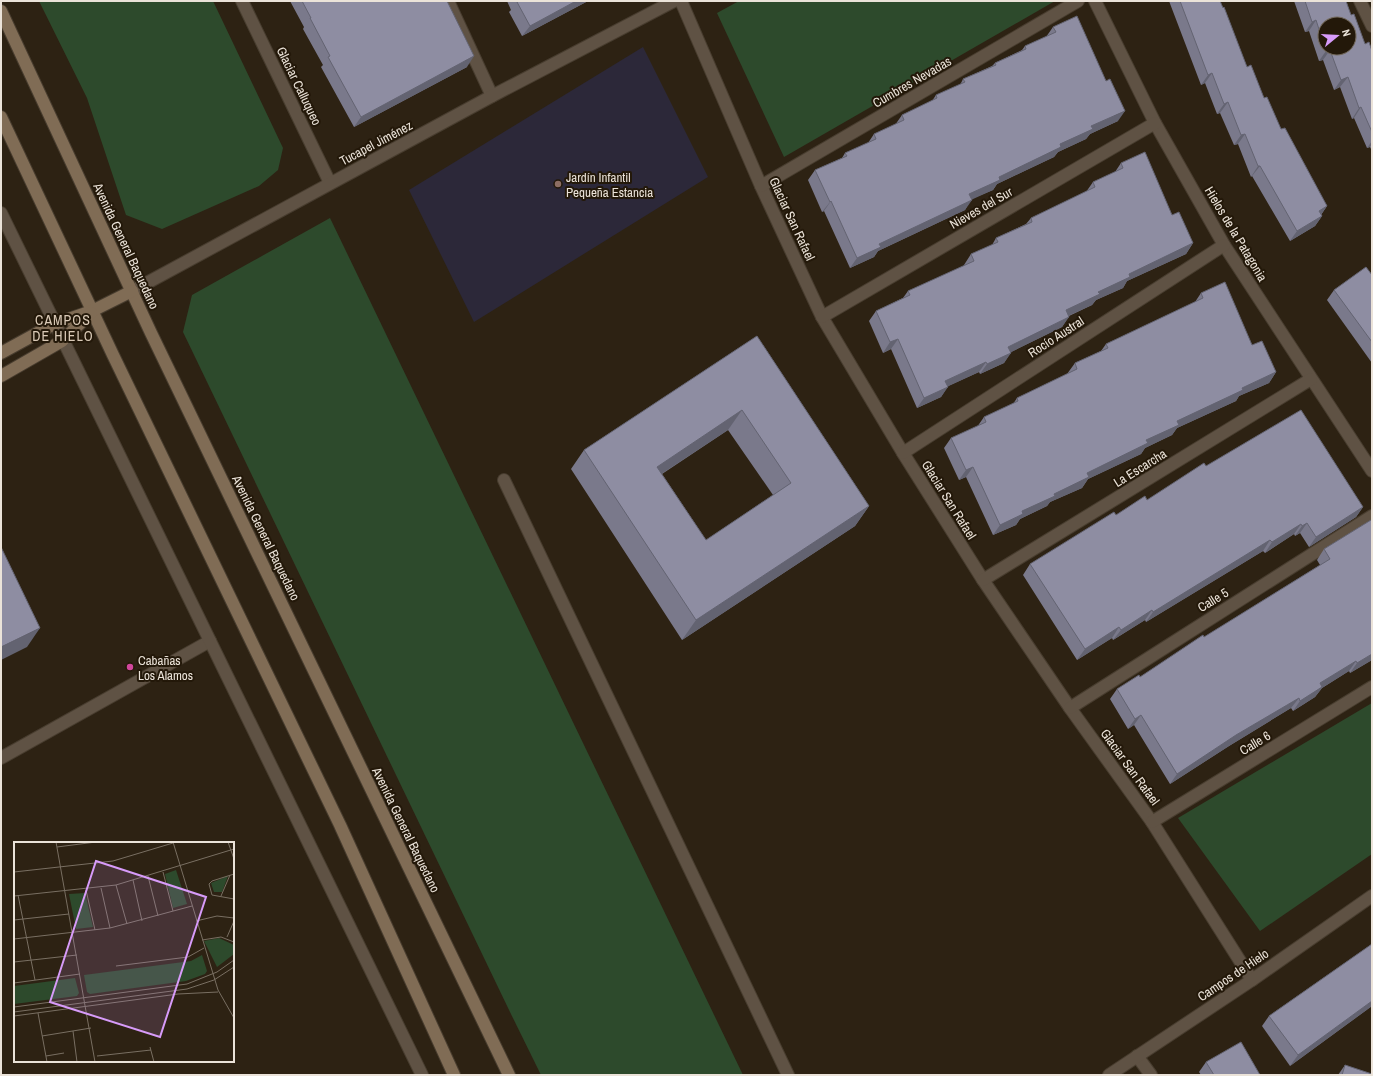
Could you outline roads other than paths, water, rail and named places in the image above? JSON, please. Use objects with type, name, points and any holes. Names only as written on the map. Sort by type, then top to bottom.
[{"type":"main road","name":"Avenida General Baquedano","points":[[1,11],[132,291],[509,1075]]},
{"type":"main road","points":[[1,117],[92,311],[340,825],[454,1075]]},
{"type":"main road","name":"Tucapel Jiménez","points":[[1,353],[54,324],[92,311],[132,291]]},
{"type":"main road","name":"Tucapel Jiménez","points":[[1,376],[62,341],[92,311]]},
{"type":"street","name":"Glaciar Calluqueo","points":[[242,1],[330,183]]},
{"type":"street","points":[[448,1],[492,96]]},
{"type":"street","name":"Tucapel Jiménez","points":[[132,291],[492,96],[674,1]]},
{"type":"street","name":"Glaciar San Rafael","points":[[681,1],[761,186],[822,317],[903,453],[983,580],[1070,708],[1152,822],[1252,980]]},
{"type":"street","name":"Cumbres Nevadas","points":[[761,186],[1078,1]]},
{"type":"street","name":"Hielos de la Patagonia","points":[[1095,1],[1155,123],[1224,245],[1372,471]]},
{"type":"street","points":[[1360,1],[1372,26]]},
{"type":"street","name":"Nieves del Sur","points":[[822,317],[1155,123]]},
{"type":"street","points":[[1,213],[62,341],[422,1075]]},
{"type":"street","name":"Rocío Austral","points":[[903,453],[1224,245]]},
{"type":"street","name":"La Escarcha","points":[[983,580],[1311,379]]},
{"type":"street","points":[[504,480],[788,1075]]},
{"type":"street","name":"Calle 5","points":[[1070,708],[1372,516]]},
{"type":"street","points":[[1,758],[210,641]]},
{"type":"street","name":"Calle 6","points":[[1152,822],[1372,687]]},
{"type":"street","name":"Campos de Hielo","points":[[1109,1075],[1252,980],[1372,896]]},
{"type":"street","points":[[1137,1056],[1151,1075]]},
{"type":"place","name":"Jardín Infantil Pequeña Estancia","points":[[558,184]]},
{"type":"place","name":"Cabañas Los Alamos","points":[[130,667]]},
{"type":"district","name":"CAMPOS DE HIELO","points":[[63,328]]}]
